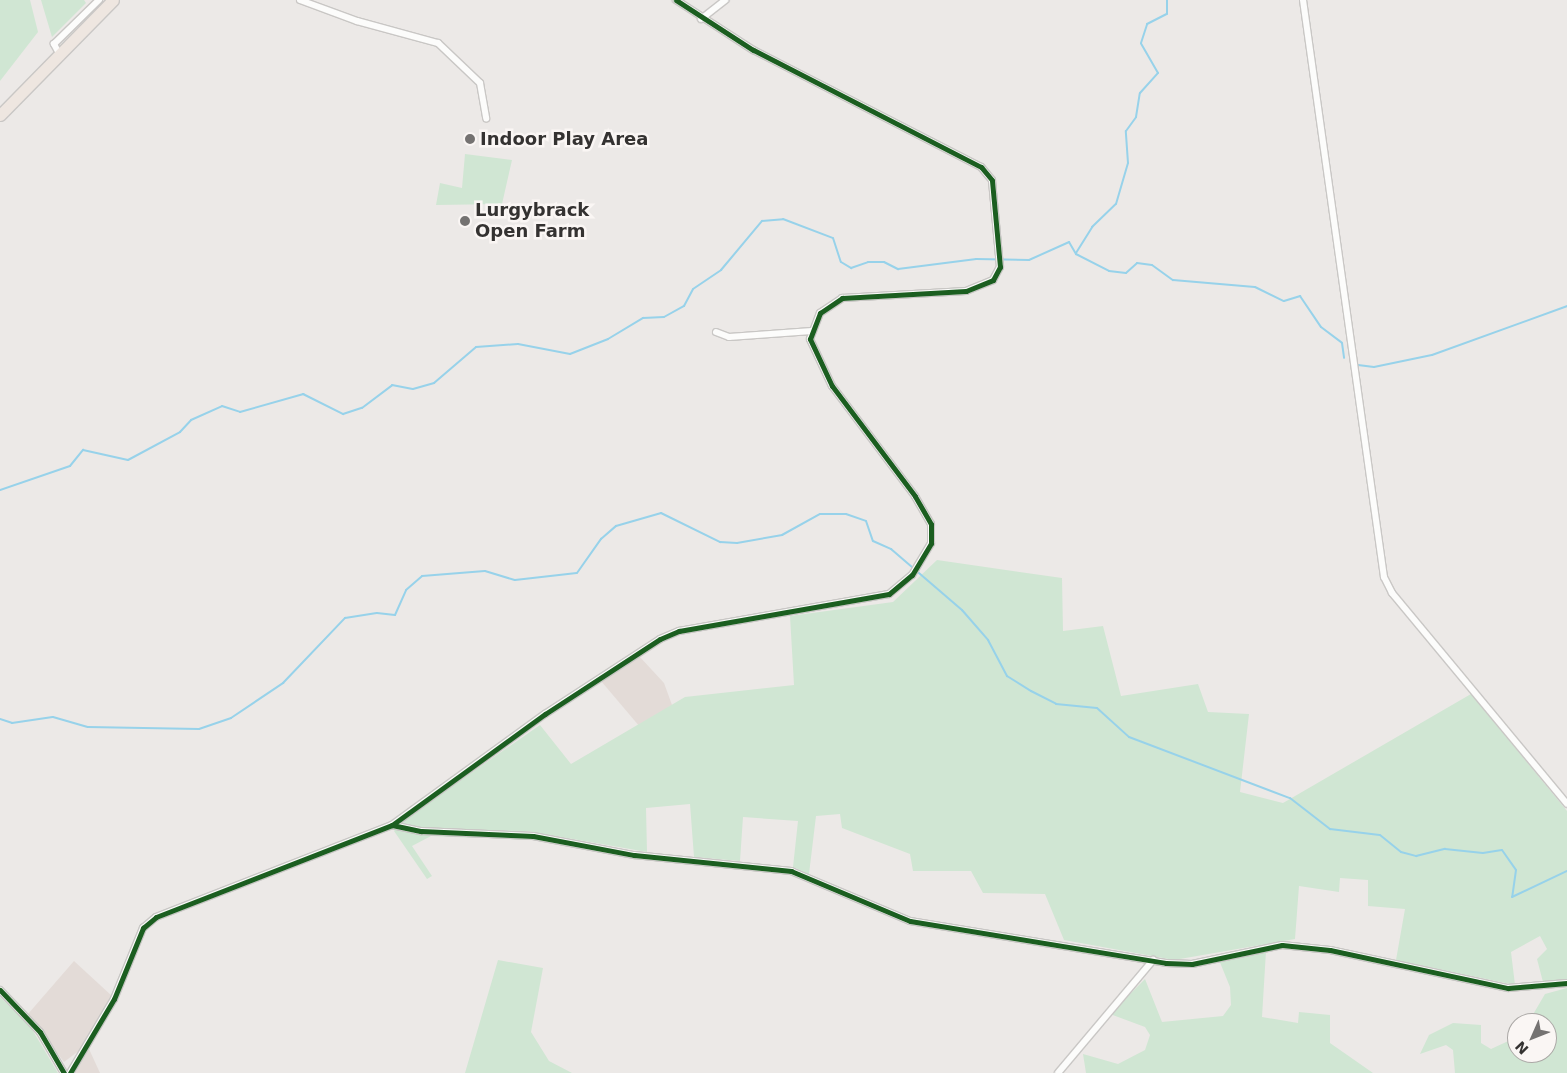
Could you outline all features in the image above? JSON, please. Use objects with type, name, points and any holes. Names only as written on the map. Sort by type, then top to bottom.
[{"type":"highway","points":[[0,115],[61,56],[113,0]]},
{"type":"street","points":[[61,56],[54,44],[99,0]]},
{"type":"street","points":[[300,0],[357,22],[438,43],[480,83],[486,118]]},
{"type":"street","points":[[70,1073],[114,999],[143,928],[156,917],[392,825],[545,714],[669,634],[881,597],[897,590],[912,575],[932,543],[931,524],[821,368],[812,348],[812,331],[826,306],[842,298],[966,291],[993,280],[1000,267],[996,193],[980,167],[701,20],[676,0]]},
{"type":"street","points":[[701,20],[725,0]]},
{"type":"street","points":[[1303,0],[1384,577],[1392,593],[1567,804]]},
{"type":"street","points":[[716,332],[729,337],[812,331]]},
{"type":"street","points":[[392,825],[421,832],[533,836],[634,855],[791,871],[910,921],[1153,960],[1192,964],[1241,950],[1291,946],[1508,988],[1567,983]]},
{"type":"street","points":[[1058,1073],[1153,960]]},
{"type":"street","points":[[0,990],[40,1032],[64,1073]]},
{"type":"shaded area","points":[[639,656],[664,683],[672,705],[640,727],[601,681]]},
{"type":"shaded area","points":[[74,961],[112,996],[80,1050],[64,1062],[28,1014]]},
{"type":"shaded area","points":[[89,1049],[100,1073],[75,1073]]},
{"type":"green space","points":[[0,0],[30,0],[38,32],[0,81]]},
{"type":"green space","points":[[41,0],[84,0],[86,3],[52,37]]},
{"type":"green space","points":[[465,154],[512,160],[502,204],[436,205],[440,183],[462,188]]},
{"type":"green space","points":[[937,560],[1062,578],[1063,631],[1103,626],[1121,696],[1198,684],[1208,712],[1249,714],[1240,792],[1283,803],[1471,694],[1567,811],[1567,981],[1544,986],[1537,959],[1547,949],[1540,936],[1511,952],[1515,985],[1396,960],[1405,909],[1368,906],[1368,880],[1340,878],[1339,892],[1299,886],[1295,939],[1174,960],[1064,940],[1045,894],[983,893],[971,871],[913,871],[910,854],[842,828],[840,814],[816,816],[809,874],[793,867],[798,821],[743,817],[740,861],[694,857],[690,804],[646,808],[647,852],[527,831],[475,830],[476,838],[431,836],[412,846],[432,876],[427,879],[394,831],[402,821],[540,725],[571,764],[685,697],[794,685],[790,616],[893,602]]},
{"type":"green space","points":[[1266,951],[1262,1017],[1298,1023],[1299,1012],[1330,1015],[1330,1043],[1373,1073],[1086,1073],[1083,1054],[1118,1064],[1145,1050],[1150,1035],[1145,1027],[1110,1014],[1145,979],[1162,1022],[1223,1016],[1231,1005],[1230,987],[1219,960]]},
{"type":"green space","points":[[498,960],[543,968],[531,1032],[549,1061],[572,1073],[465,1073]]},
{"type":"green space","points":[[1567,988],[1567,1073],[1455,1073],[1453,1050],[1446,1045],[1420,1054],[1429,1035],[1453,1023],[1481,1025],[1481,1043],[1491,1049],[1507,1042],[1507,1063],[1557,1063],[1557,1013],[1534,1013],[1545,994]]},
{"type":"green space","points":[[0,997],[30,1026],[58,1073],[0,1073]]},
{"type":"waterway","points":[[1076,253],[1092,227],[1116,204],[1128,163],[1126,131],[1136,117],[1140,93],[1158,73],[1141,43],[1147,24],[1167,14],[1167,0]]},
{"type":"waterway","points":[[0,490],[70,466],[83,450],[128,460],[180,432],[191,420],[222,406],[240,412],[303,394],[343,414],[362,408],[392,385],[413,389],[434,383],[476,347],[518,344],[570,354],[608,339],[643,318],[664,317],[684,306],[693,289],[721,270],[762,221],[783,219],[833,238],[841,262],[851,268],[868,262],[884,262],[898,269],[976,259],[1029,260],[1069,242],[1076,254],[1109,271],[1126,273],[1137,263],[1152,265],[1173,280],[1255,287],[1284,301],[1300,296],[1321,327],[1342,343],[1344,358]]},
{"type":"waterway","points":[[1358,365],[1374,367],[1432,355],[1567,306]]},
{"type":"waterway","points":[[0,719],[12,723],[53,717],[88,727],[199,729],[231,718],[283,683],[345,618],[377,613],[395,615],[406,590],[422,576],[485,571],[515,580],[577,573],[601,539],[616,526],[661,513],[720,542],[737,543],[782,535],[820,514],[846,514],[866,521],[873,541],[891,549],[962,610],[988,640],[1007,676],[1056,704],[1097,708],[1129,737],[1290,798],[1330,829],[1380,835],[1401,852],[1416,856],[1445,849],[1483,853],[1502,850],[1516,870],[1512,897],[1567,871]]},
{"type":"cycle path","points":[[392,825],[545,714],[660,639],[679,631],[889,594],[912,575],[931,543],[931,524],[915,496],[832,386],[810,339],[820,313],[842,298],[966,291],[993,280],[1000,267],[992,180],[981,167],[753,50],[676,0]]},
{"type":"cycle path","points":[[70,1073],[114,999],[143,928],[156,917],[392,825],[421,831],[533,836],[634,855],[791,871],[910,921],[1166,963],[1192,964],[1282,945],[1330,950],[1508,988],[1567,983]]},
{"type":"cycle path","points":[[0,990],[40,1032],[64,1073]]},
{"type":"place","name":"Indoor Play Area","points":[[470,139]]},
{"type":"place","name":"Lurgybrack Open Farm","points":[[465,221]]}]
